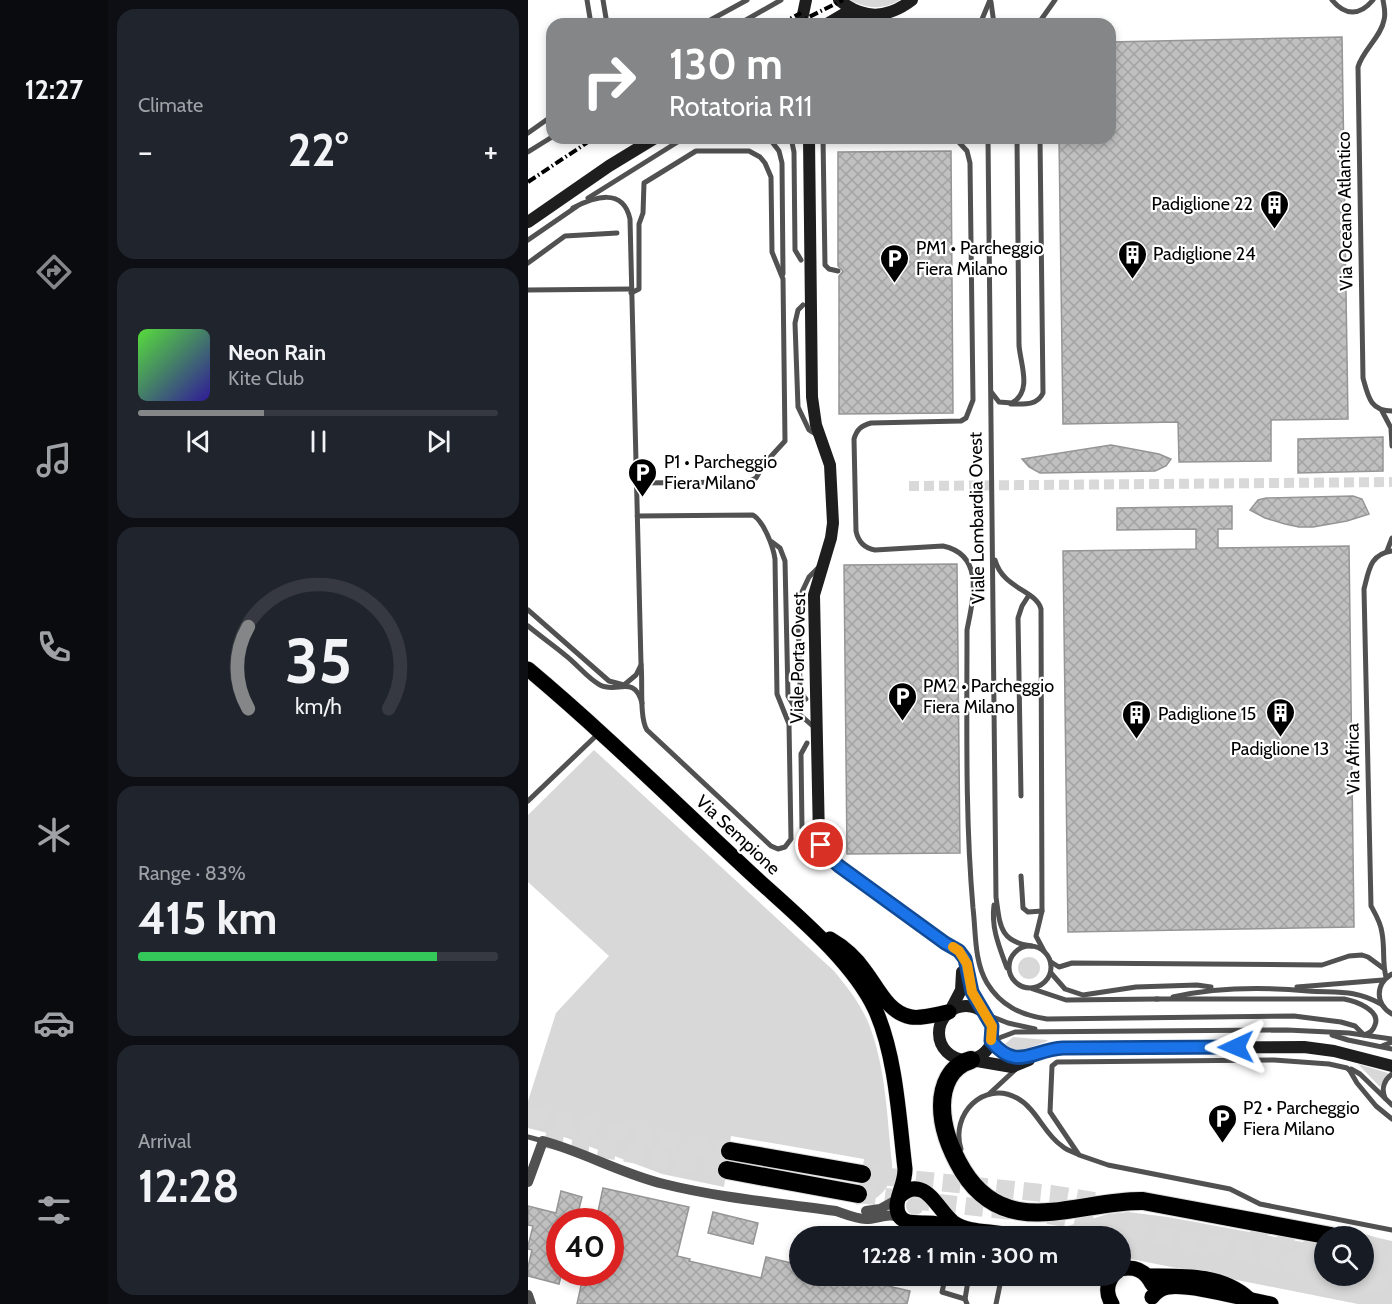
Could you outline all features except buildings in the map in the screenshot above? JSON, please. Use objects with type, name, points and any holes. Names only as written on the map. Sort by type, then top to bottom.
[{"type":"highway","points":[[971,1060],[963,1062],[951,1072],[944,1089],[943,1120],[949,1142],[959,1164],[971,1183],[992,1201],[1021,1212],[1041,1213],[1116,1201],[1143,1201],[1314,1233]]},
{"type":"highway","points":[[730,1151],[862,1174]]},
{"type":"highway","points":[[727,1170],[858,1194]]},
{"type":"main road","name":"Via Sempione","points":[[528,669],[600,732],[800,920],[849,969],[865,990],[876,1011],[889,1051],[905,1177],[897,1207],[907,1225]]},
{"type":"main road","points":[[800,920],[840,945],[850,954],[866,972],[885,1001],[900,1013],[915,1018],[949,1012]]},
{"type":"main road","name":"Via Sempione","points":[[900,1125],[914,1174],[927,1194],[947,1217],[960,1226]]},
{"type":"main road","points":[[899,1198],[909,1190],[920,1190],[927,1194],[932,1208],[931,1213],[923,1222],[907,1225]]},
{"type":"main road","points":[[907,1225],[932,1223],[939,1226]]},
{"type":"main road","points":[[1131,1268],[1136,1268],[1148,1276],[1152,1282],[1150,1300]]},
{"type":"main road","points":[[1148,1276],[1170,1275],[1216,1281],[1237,1287],[1251,1302]]},
{"type":"main road","points":[[1109,1286],[1107,1295],[1112,1304]]},
{"type":"main road","points":[[1150,1300],[1161,1288],[1168,1287],[1187,1288],[1271,1304]]},
{"type":"street","points":[[802,18],[806,0]]},
{"type":"street","points":[[839,0],[866,18]]},
{"type":"street","points":[[837,18],[843,14],[859,12],[884,14],[898,10],[912,0]]},
{"type":"street","points":[[900,18],[912,0]]},
{"type":"street","points":[[528,222],[645,144]]},
{"type":"street","name":"Viale Porta Ovest","points":[[809,144],[812,397],[814,415],[830,465],[833,523],[814,596],[819,839],[824,851],[839,866],[959,951],[965,959],[972,992],[985,1014]]},
{"type":"street","name":"Viale Porta Ovest","points":[[945,943],[960,963],[963,979],[959,997],[949,1012]]},
{"type":"street","points":[[971,1060],[984,1053],[991,1041],[992,1026],[985,1014],[976,1008],[966,1006],[949,1012],[940,1025],[940,1042],[951,1055],[960,1060],[1012,1067],[1023,1064],[1042,1052]]},
{"type":"street","points":[[991,1041],[1001,1052],[1016,1058],[1063,1048],[1304,1047],[1334,1051],[1392,1066]]},
{"type":"street","points":[[528,1182],[543,1141],[663,1184],[836,1211],[860,1218],[891,1215],[907,1225]]},
{"type":"street","points":[[836,1211],[876,1210],[899,1198]]},
{"type":"street","points":[[528,1294],[531,1304]]},
{"type":"lane","points":[[587,0],[590,18]]},
{"type":"lane","points":[[603,0],[606,18]]},
{"type":"lane","points":[[714,18],[747,0]]},
{"type":"lane","points":[[750,18],[781,0]]},
{"type":"lane","points":[[982,18],[990,0],[993,18]]},
{"type":"lane","points":[[1042,18],[1055,0]]},
{"type":"lane","points":[[1332,0],[1341,10],[1352,12],[1364,9],[1373,0]]},
{"type":"lane","name":"Via Oceano Atlantico","points":[[1383,0],[1385,17],[1383,25],[1358,67],[1363,378],[1368,396],[1375,408],[1382,411],[1391,428],[1392,446]]},
{"type":"lane","points":[[528,133],[546,120]]},
{"type":"lane","points":[[528,152],[546,141]]},
{"type":"lane","points":[[528,240],[573,208],[673,144]]},
{"type":"lane","points":[[668,147],[675,144]]},
{"type":"lane","points":[[636,483],[748,482],[756,478],[764,464],[783,445],[786,426],[782,163],[779,151],[774,144]]},
{"type":"lane","points":[[792,144],[795,250],[801,260]]},
{"type":"lane","points":[[823,144],[825,265],[828,269],[838,271]]},
{"type":"lane","points":[[961,144],[967,151],[970,163],[973,400],[966,418],[961,421],[871,423],[863,425],[856,431],[854,439],[856,531],[858,538],[868,548],[875,550],[943,546],[964,555],[970,564],[973,585],[967,630],[969,856],[977,952],[983,974],[988,985],[1002,1001],[1017,1012],[1034,1017],[1047,1019],[1294,1016],[1341,1022],[1355,1026],[1364,1035]]},
{"type":"lane","name":"Viale Lombardia Ovest","points":[[988,144],[996,897],[1000,924],[1005,934],[1014,942],[1032,946]]},
{"type":"lane","points":[[1008,404],[1018,398],[1023,387],[1024,372],[1019,345],[1017,144]]},
{"type":"lane","points":[[990,390],[999,402],[1008,404],[1033,403],[1040,399],[1043,393],[1040,144]]},
{"type":"lane","points":[[528,290],[631,291],[639,289],[639,224],[643,213],[644,183],[696,151],[743,150],[754,153],[762,159],[771,177],[772,252],[783,279]]},
{"type":"lane","points":[[573,208],[593,199],[608,197],[616,199],[626,207],[630,225],[631,291],[636,483],[641,664],[643,690],[643,723],[771,846],[778,849],[788,845],[791,839],[789,724],[777,694],[775,559],[771,541],[760,520],[748,514],[637,516]]},
{"type":"lane","points":[[528,263],[565,236],[617,233]]},
{"type":"lane","points":[[803,305],[798,310],[795,322],[798,407],[809,430],[820,437]]},
{"type":"lane","points":[[1382,411],[1392,411]]},
{"type":"lane","points":[[1390,551],[1392,538]]},
{"type":"lane","points":[[771,541],[780,548],[785,561],[788,696],[798,713],[816,729]]},
{"type":"lane","name":"Via Africa","points":[[1387,977],[1383,968],[1383,936],[1379,921],[1371,906],[1364,589],[1374,560],[1381,552],[1390,551]]},
{"type":"lane","points":[[993,553],[996,566],[1004,578],[1036,598],[1041,609],[1042,911],[1036,936],[1051,962],[1059,967],[1072,963],[1322,965],[1356,955],[1368,957],[1383,968]]},
{"type":"lane","points":[[806,699],[801,693],[800,685],[798,607],[803,586],[823,563]]},
{"type":"lane","points":[[1021,796],[1018,618],[1029,595]]},
{"type":"lane","points":[[528,610],[606,679],[636,691],[642,705]]},
{"type":"lane","points":[[528,626],[566,655],[599,685],[611,688],[624,685],[636,675],[641,664]]},
{"type":"lane","points":[[528,801],[600,732]]},
{"type":"lane","points":[[807,743],[801,754],[802,828],[812,846],[839,866]]},
{"type":"lane","points":[[1021,876],[1023,908],[1028,912],[1042,911]]},
{"type":"lane","name":"Viale Lombardia Ovest","points":[[996,897],[992,918],[994,932],[1010,975]]},
{"type":"lane","points":[[1044,951],[1032,946],[1019,949],[1012,956],[1009,962],[1010,975],[1019,986],[1066,1000],[1344,999],[1358,1003],[1376,1017],[1373,1030],[1364,1035]]},
{"type":"lane","points":[[1034,989],[1045,983],[1051,973],[1051,962]]},
{"type":"lane","points":[[1051,973],[1065,989],[1083,995],[1136,987],[1197,985],[1218,989]]},
{"type":"lane","points":[[1289,988],[1348,984],[1387,977]]},
{"type":"lane","points":[[1381,1004],[1378,992],[1387,977]]},
{"type":"lane","points":[[1156,999],[1218,989],[1289,988],[1348,992],[1369,998],[1381,1004],[1392,1014]]},
{"type":"lane","points":[[985,1014],[1008,1023],[1045,1032]]},
{"type":"lane","points":[[991,1041],[1015,1032],[1287,1030],[1364,1035],[1392,1040]]},
{"type":"lane","points":[[1325,1032],[1348,1040],[1392,1049]]},
{"type":"lane","points":[[1377,1046],[1392,1040]]},
{"type":"lane","points":[[1079,1155],[1050,1112],[1052,1066],[1055,1062],[1301,1060],[1347,1068],[1360,1074],[1392,1106]]},
{"type":"lane","points":[[965,1159],[958,1138],[962,1117],[969,1106],[1023,1064]]},
{"type":"lane","points":[[1347,1068],[1376,1106],[1392,1119]]},
{"type":"lane","points":[[1386,1100],[1383,1093],[1384,1084],[1392,1074]]},
{"type":"lane","points":[[982,1098],[1003,1094],[1021,1100],[1061,1146],[1079,1155],[1108,1164],[1230,1189],[1260,1204],[1392,1230]]},
{"type":"lane","points":[[528,1137],[543,1141]]},
{"type":"lane","points":[[1012,1201],[1033,1207],[1079,1208]]},
{"type":"lane","points":[[943,1286],[942,1292],[966,1301],[968,1286]]},
{"type":"lane","points":[[996,1304],[1000,1286]]},
{"type":"shaded area","points":[[850,0],[900,0],[875,7]]},
{"type":"shaded area","points":[[594,750],[834,971],[857,1002],[868,1022],[879,1056],[887,1110],[892,1172],[887,1186],[878,1197],[856,1205],[864,1159],[731,1136],[724,1187],[662,1174],[567,1138],[528,1128],[528,1101],[556,1013],[609,956],[528,882],[528,815]]},
{"type":"shaded area","points":[[1025,957],[1033,957],[1040,964],[1040,972],[1033,979],[1025,979],[1018,972],[1018,964]]},
{"type":"shaded area","points":[[1013,1037],[1048,1041],[1016,1053],[1005,1044]]},
{"type":"shaded area","points":[[1358,1064],[1388,1073],[1380,1087]]},
{"type":"shaded area","points":[[911,1197],[919,1197],[924,1202],[922,1213],[911,1215],[906,1210],[906,1202]]},
{"type":"shaded area","points":[[1128,1212],[1168,1217],[1314,1244],[1314,1286],[1374,1286],[1374,1237],[1392,1241],[1392,1304],[1358,1304],[1131,1259],[1131,1226],[1068,1226],[1108,1214]]},
{"type":"tunnel","points":[[909,486],[1392,482]]},
{"type":"tunnel","points":[[528,1116],[730,1151]]},
{"type":"tunnel","points":[[545,1139],[727,1170]]},
{"type":"tunnel","points":[[862,1174],[1052,1194],[1105,1203]]},
{"type":"tunnel","points":[[858,1194],[1011,1211]]},
{"type":"tunnel","points":[[1048,1215],[1242,1250],[1314,1268]]},
{"type":"tunnel","points":[[1251,1228],[1314,1245]]},
{"type":"tunnel","points":[[1374,1247],[1392,1253]]},
{"type":"tunnel","points":[[1374,1260],[1392,1265]]},
{"type":"tunnel","points":[[1374,1283],[1392,1287]]},
{"type":"railway","points":[[807,18],[843,0]]},
{"type":"railway","points":[[791,18],[801,13]]},
{"type":"railway","points":[[528,182],[585,144]]},
{"type":"slow traffic","points":[[953,947],[965,959],[969,969],[972,992],[992,1026],[991,1040]]},
{"type":"place","name":"Padiglione 22","points":[[1274,230]]},
{"type":"place","name":"Padiglione 24","points":[[1132,280]]},
{"type":"place","name":"PM1 • Parcheggio Fiera Milano","points":[[895,284]]},
{"type":"place","name":"P1 • Parcheggio Fiera Milano","points":[[643,498]]},
{"type":"place","name":"PM2 • Parcheggio Fiera Milano","points":[[902,722]]},
{"type":"place","name":"Padiglione 13","points":[[1280,738]]},
{"type":"place","name":"Padiglione 15","points":[[1137,740]]},
{"type":"place","name":"P2 • Parcheggio Fiera Milano","points":[[1222,1144]]},
{"type":"route","points":[[821,845],[839,866],[959,951],[969,969],[972,992],[992,1026],[991,1041],[1001,1052],[1010,1057],[1022,1058],[1063,1048],[1236,1047]]}]
